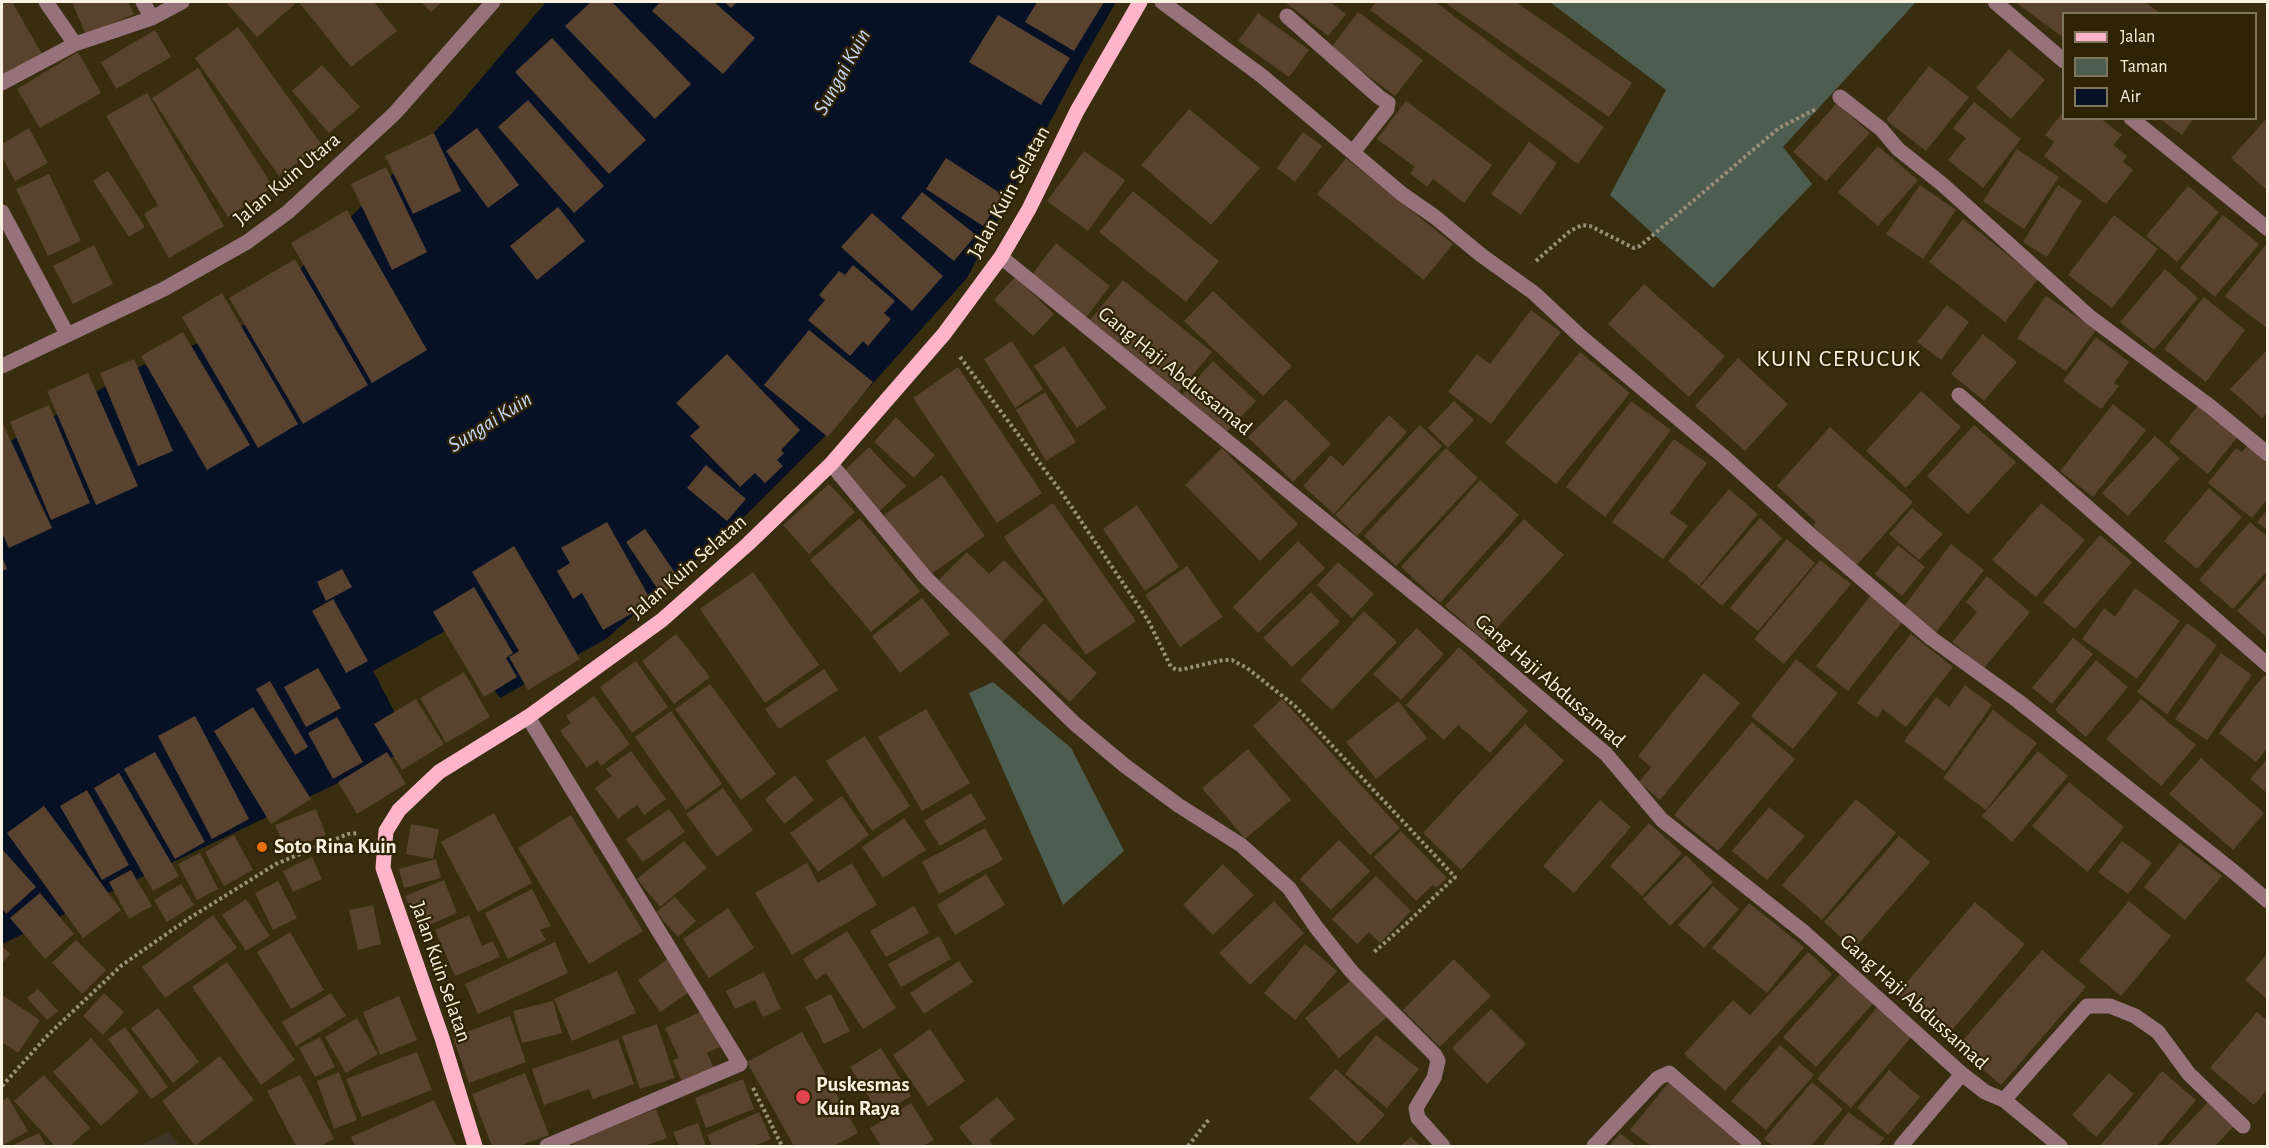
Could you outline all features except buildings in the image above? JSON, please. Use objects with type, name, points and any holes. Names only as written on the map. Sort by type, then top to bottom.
[{"type":"main road","name":"Jalan Kuin Selatan","points":[[475,1146],[442,1038],[383,868],[386,831],[399,810],[439,772],[528,717],[662,620],[748,544],[831,464],[944,334],[1001,257],[1029,209],[1077,111],[1140,2]]},
{"type":"street","points":[[46,2],[75,44]]},
{"type":"street","points":[[143,2],[152,18]]},
{"type":"street","points":[[2,83],[75,44],[152,18],[182,2]]},
{"type":"street","name":"Jalan Kuin Utara","points":[[2,366],[164,289],[248,242],[288,212],[394,113],[494,2]]},
{"type":"street","points":[[1162,2],[1262,76],[1402,194],[1534,293],[1580,336],[1724,457],[1931,638],[2027,709],[2234,872],[2268,902]]},
{"type":"street","points":[[1995,2],[2062,59]]},
{"type":"street","points":[[1287,16],[1388,104],[1387,109],[1353,152]]},
{"type":"street","points":[[1840,96],[1881,129],[1898,149],[1942,184],[2090,317],[2211,407],[2268,454]]},
{"type":"street","points":[[2133,120],[2268,229]]},
{"type":"street","points":[[2,212],[67,334]]},
{"type":"street","name":"Gang Haji Abdussamad","points":[[1001,257],[1466,635],[1606,754],[1662,820],[1805,933],[1962,1074],[1985,1092],[2004,1100],[2060,1146]]},
{"type":"street","points":[[1959,395],[2268,665]]},
{"type":"street","points":[[831,464],[925,577],[1074,723],[1124,765],[1178,805],[1241,845],[1289,888],[1351,971],[1435,1055],[1438,1061],[1434,1078],[1416,1108],[1418,1118],[1443,1146]]},
{"type":"street","points":[[528,717],[740,1064],[547,1146]]},
{"type":"street","points":[[2004,1100],[2087,1006],[2110,1006],[2135,1016],[2158,1032],[2189,1074],[2243,1126]]},
{"type":"street","points":[[1594,1146],[1658,1078],[1670,1073],[1754,1146]]},
{"type":"street","points":[[1901,1146],[1962,1074]]},
{"type":"path","points":[[1515,280],[1562,237],[1582,225],[1590,226],[1634,248],[1640,246],[1779,128],[1840,96]]},
{"type":"path","points":[[944,334],[999,412],[1062,493],[1148,621],[1171,667],[1177,670],[1232,660],[1246,668],[1295,706],[1455,877],[1406,924],[1351,971]]},
{"type":"path","points":[[2,1086],[48,1035],[122,965],[188,919],[276,864],[348,834],[386,831]]},
{"type":"path","points":[[740,1064],[782,1146]]},
{"type":"path","points":[[1188,1146],[1210,1118]]},
{"type":"shaded area","points":[[168,1132],[181,1146],[138,1146]]},
{"type":"green space","points":[[1550,2],[1916,2],[1783,147],[1812,184],[1713,288],[1610,195],[1666,90]]},
{"type":"green space","points":[[993,682],[1071,748],[1124,851],[1063,905],[969,693]]},
{"type":"water","name":"Sungai Kuin","points":[[546,2],[1116,2],[967,278],[832,429],[733,528],[606,639],[500,698],[449,629],[373,671],[413,747],[2,944],[2,446],[141,366],[246,324],[447,119]]},
{"type":"place","name":"Soto Rina Kuin","points":[[262,847]]},
{"type":"place","name":"Puskesmas Kuin Raya","points":[[803,1097]]},
{"type":"district","name":"KUIN CERUCUK","points":[[1839,359]]}]
